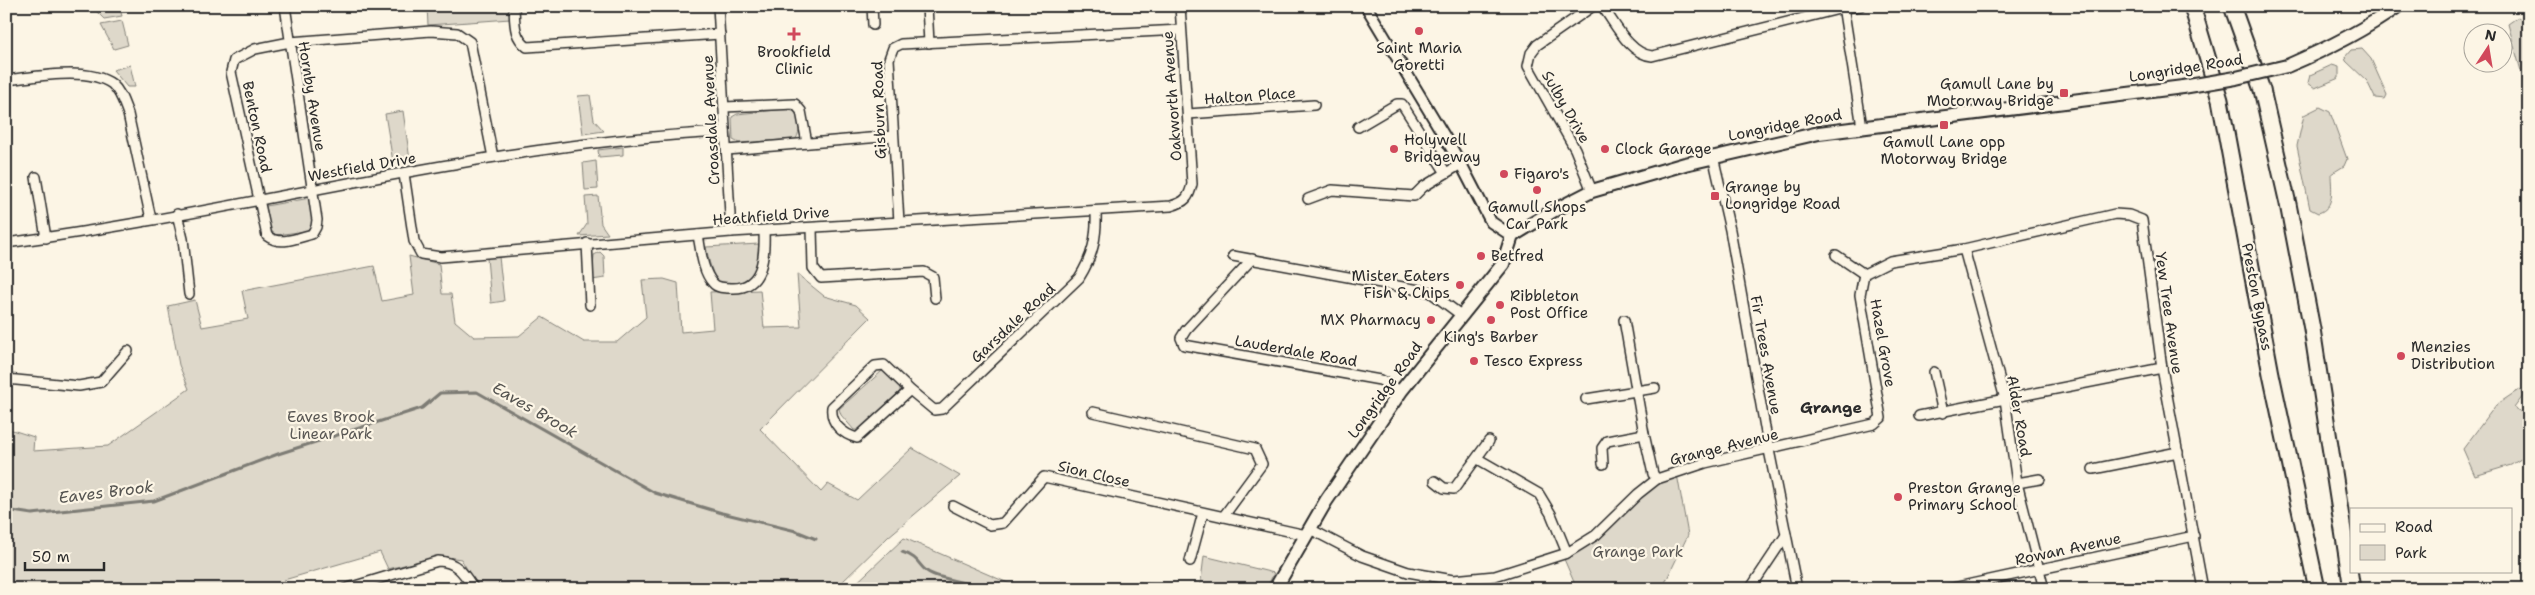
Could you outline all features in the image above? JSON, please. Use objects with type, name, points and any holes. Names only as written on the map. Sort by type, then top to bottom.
[{"type":"highway","name":"Preston Bypass","points":[[2192,6],[2220,100],[2271,374],[2316,589]]},
{"type":"highway","points":[[2232,6],[2262,90],[2288,204],[2312,329],[2352,589]]},
{"type":"main road","name":"Longridge Road","points":[[1275,589],[1308,532],[1401,391],[1502,264],[1512,236],[1592,191],[1713,156],[1819,133],[2183,87],[2236,78],[2287,66],[2334,46],[2373,24],[2398,6]]},
{"type":"street","name":"Hornby Avenue","points":[[258,199],[267,236],[273,241],[284,241],[312,234],[316,227],[313,191],[285,6]]},
{"type":"street","points":[[514,6],[515,31],[519,40],[527,46],[720,34]]},
{"type":"street","name":"Croasdale Avenue","points":[[718,6],[731,232]]},
{"type":"street","points":[[872,6],[873,25]]},
{"type":"street","points":[[927,6],[929,42]]},
{"type":"street","name":"Oakworth Avenue","points":[[1180,6],[1192,184]]},
{"type":"street","points":[[1366,6],[1461,164],[1491,222],[1512,236]]},
{"type":"street","name":"Sulby Drive","points":[[1592,191],[1575,149],[1528,66],[1531,52],[1537,45],[1593,6]]},
{"type":"street","points":[[1602,6],[1635,50],[1639,54],[1652,56],[1843,7],[1860,6]]},
{"type":"street","points":[[1843,7],[1862,127]]},
{"type":"street","name":"Gisburn Road","points":[[899,222],[890,56],[893,48],[901,44],[929,42],[1181,30]]},
{"type":"street","name":"Benton Road","points":[[258,199],[231,72],[234,60],[255,49],[290,42],[431,32],[457,33],[470,42],[493,157]]},
{"type":"street","points":[[6,80],[79,74],[96,76],[112,85],[122,98],[128,114],[151,219]]},
{"type":"street","points":[[724,107],[795,104],[801,111],[807,142]]},
{"type":"street","points":[[1358,128],[1397,104],[1402,104],[1446,173]]},
{"type":"street","name":"Halton Place","points":[[1188,114],[1314,105]]},
{"type":"street","name":"Westfield Drive","points":[[6,243],[46,238],[258,199],[313,191],[493,157],[656,135],[724,132]]},
{"type":"street","points":[[727,150],[893,136]]},
{"type":"street","name":"Fir Trees Avenue","points":[[1713,156],[1730,230],[1768,450],[1797,589]]},
{"type":"street","points":[[1308,199],[1332,190],[1414,196],[1423,187],[1461,164]]},
{"type":"street","name":"Heathfield Drive","points":[[404,174],[414,241],[421,254],[442,257],[731,232],[1171,206],[1184,202],[1190,194],[1192,184]]},
{"type":"street","points":[[36,177],[46,238]]},
{"type":"street","name":"Garsdale Road","points":[[910,390],[857,438],[847,435],[834,421],[832,407],[875,366],[884,365],[934,410],[942,409],[1071,288],[1093,252],[1097,236],[1096,211]]},
{"type":"street","points":[[177,214],[183,239],[189,294]]},
{"type":"street","name":"Yew Tree Avenue","points":[[1964,249],[2115,214],[2129,215],[2142,220],[2162,368],[2203,589]]},
{"type":"street","points":[[812,228],[812,268],[821,278],[924,272],[933,277],[935,298]]},
{"type":"street","points":[[698,235],[704,263],[712,283],[718,287],[737,288],[748,286],[755,280],[765,250],[764,231]]},
{"type":"street","points":[[587,243],[590,305]]},
{"type":"street","points":[[1836,255],[1864,274],[1890,261],[1964,249]]},
{"type":"street","name":"Alder Road","points":[[1964,249],[2005,400],[2017,483],[2044,589]]},
{"type":"street","points":[[1233,256],[1430,292],[1461,315]]},
{"type":"street","name":"Lauderdale Road","points":[[1252,259],[1186,330],[1181,338],[1184,345],[1380,380],[1401,391]]},
{"type":"street","name":"Hazel Grove","points":[[1864,274],[1860,295],[1881,418]]},
{"type":"street","points":[[1624,320],[1644,434],[1653,474],[1657,479]]},
{"type":"street","points":[[6,379],[79,386],[101,382],[128,351]]},
{"type":"street","points":[[1919,416],[1943,413],[2162,368]]},
{"type":"street","points":[[1934,372],[1943,413]]},
{"type":"street","points":[[1586,399],[1655,388]]},
{"type":"street","points":[[1093,412],[1255,449],[1262,464],[1223,517]]},
{"type":"street","name":"Grange Avenue","points":[[1308,532],[1389,566],[1424,576],[1453,580],[1495,576],[1566,553],[1596,536],[1638,494],[1657,479],[1705,463],[1874,424],[1881,418]]},
{"type":"street","points":[[1603,464],[1602,448],[1607,441],[1644,434]]},
{"type":"street","points":[[1435,481],[1444,488],[1454,489],[1490,441]]},
{"type":"street","points":[[2093,469],[2178,452]]},
{"type":"street","points":[[1478,459],[1538,494],[1551,514],[1566,553]]},
{"type":"street","name":"Sion Close","points":[[953,506],[990,525],[1004,523],[1044,477],[1223,517],[1308,532]]},
{"type":"street","points":[[2017,483],[2040,478]]},
{"type":"street","points":[[1190,561],[1203,512]]},
{"type":"street","points":[[1750,589],[1786,536]]},
{"type":"street","name":"Rowan Avenue","points":[[1948,589],[2194,536]]},
{"type":"street","points":[[345,589],[438,561],[448,561],[461,569],[474,589]]},
{"type":"green space","points":[[91,6],[119,6],[122,16],[104,19]]},
{"type":"green space","points":[[427,6],[509,6],[510,19],[428,25]]},
{"type":"green space","points":[[2518,17],[2529,25],[2529,100],[2512,38],[2511,22]]},
{"type":"green space","points":[[122,21],[128,45],[114,49],[101,25]]},
{"type":"green space","points":[[2362,49],[2371,59],[2387,95],[2385,99],[2375,98],[2367,81],[2346,61],[2345,57],[2351,50]]},
{"type":"green space","points":[[130,65],[135,87],[127,87],[113,70]]},
{"type":"green space","points":[[2332,65],[2339,67],[2339,78],[2315,88],[2308,83],[2310,75]]},
{"type":"green space","points":[[590,95],[594,120],[604,131],[583,134],[578,96]]},
{"type":"green space","points":[[2320,107],[2330,112],[2347,159],[2344,166],[2331,174],[2332,191],[2330,202],[2328,207],[2318,213],[2310,209],[2297,146],[2304,115]]},
{"type":"green space","points":[[786,109],[796,112],[799,132],[796,139],[739,143],[733,140],[732,117],[737,114]]},
{"type":"green space","points":[[403,111],[410,160],[393,162],[385,114]]},
{"type":"green space","points":[[623,147],[623,155],[599,157],[598,150]]},
{"type":"green space","points":[[596,161],[598,189],[585,190],[583,163]]},
{"type":"green space","points":[[598,196],[601,224],[608,234],[579,236],[587,224],[585,197]]},
{"type":"green space","points":[[310,198],[313,224],[306,231],[276,235],[270,230],[266,206]]},
{"type":"green space","points":[[759,244],[755,271],[748,280],[722,285],[718,281],[711,268],[706,247]]},
{"type":"green space","points":[[600,252],[604,256],[605,278],[592,280],[594,255]]},
{"type":"green space","name":"Eaves Brook Linear Park","points":[[409,256],[439,264],[442,294],[451,294],[455,321],[474,337],[519,336],[542,317],[584,342],[617,342],[646,317],[642,280],[664,279],[678,283],[681,332],[713,329],[710,292],[760,290],[764,328],[801,327],[797,274],[824,296],[856,305],[870,318],[760,429],[821,492],[828,484],[857,500],[912,448],[960,476],[888,537],[835,589],[479,589],[461,559],[440,556],[388,569],[380,552],[284,580],[285,589],[6,589],[6,428],[34,437],[33,451],[108,446],[189,389],[179,365],[168,306],[195,300],[202,327],[248,319],[242,291],[374,266],[382,301],[414,295]]},
{"type":"green space","points":[[499,257],[504,301],[491,303],[487,258]]},
{"type":"green space","points":[[882,371],[888,372],[900,384],[900,391],[862,430],[854,430],[841,415],[839,409]]},
{"type":"green space","points":[[2520,389],[2523,396],[2514,408],[2525,414],[2529,409],[2529,454],[2511,465],[2475,476],[2463,449],[2496,405]]},
{"type":"green space","name":"Grange Park","points":[[1677,474],[1688,535],[1662,589],[1577,589],[1564,559],[1596,540],[1654,486]]},
{"type":"green space","points":[[904,538],[1008,583],[1037,589],[850,589]]},
{"type":"green space","points":[[1204,556],[1274,573],[1266,589],[1200,589]]},
{"type":"green space","points":[[1140,582],[1180,589],[1114,589]]},
{"type":"waterway","name":"Eaves Brook","points":[[6,510],[32,514],[154,501],[278,454],[422,408],[440,393],[477,392],[655,493],[722,513],[796,531],[816,539]]},
{"type":"waterway","points":[[902,552],[913,557],[924,569],[932,574],[988,589]]},
{"type":"waterway","points":[[1203,589],[1215,586],[1219,589]]},
{"type":"place","name":"Saint Maria Goretti","points":[[1419,31]]},
{"type":"place","name":"Brookfield Clinic","points":[[794,34]]},
{"type":"place","name":"Gamull Lane by Motorway Bridge","points":[[2064,93]]},
{"type":"place","name":"Gamull Lane opp Motorway Bridge","points":[[1944,125]]},
{"type":"place","name":"Holywell Bridgeway","points":[[1394,149]]},
{"type":"place","name":"Clock Garage","points":[[1605,149]]},
{"type":"place","name":"Figaro's","points":[[1504,174]]},
{"type":"place","name":"Gamull Shops Car Park","points":[[1537,190]]},
{"type":"place","name":"Grange by Longridge Road","points":[[1715,196]]},
{"type":"place","name":"Betfred","points":[[1481,256]]},
{"type":"place","name":"Mister Eaters Fish & Chips","points":[[1460,285]]},
{"type":"place","name":"Ribbleton Post Office","points":[[1500,305]]},
{"type":"place","name":"MX Pharmacy","points":[[1431,320]]},
{"type":"place","name":"King's Barber","points":[[1491,320]]},
{"type":"place","name":"Menzies Distribution","points":[[2401,356]]},
{"type":"place","name":"Tesco Express","points":[[1474,361]]},
{"type":"place","name":"Preston Grange Primary School","points":[[1898,497]]},
{"type":"district","name":"Grange","points":[[1831,407]]}]
